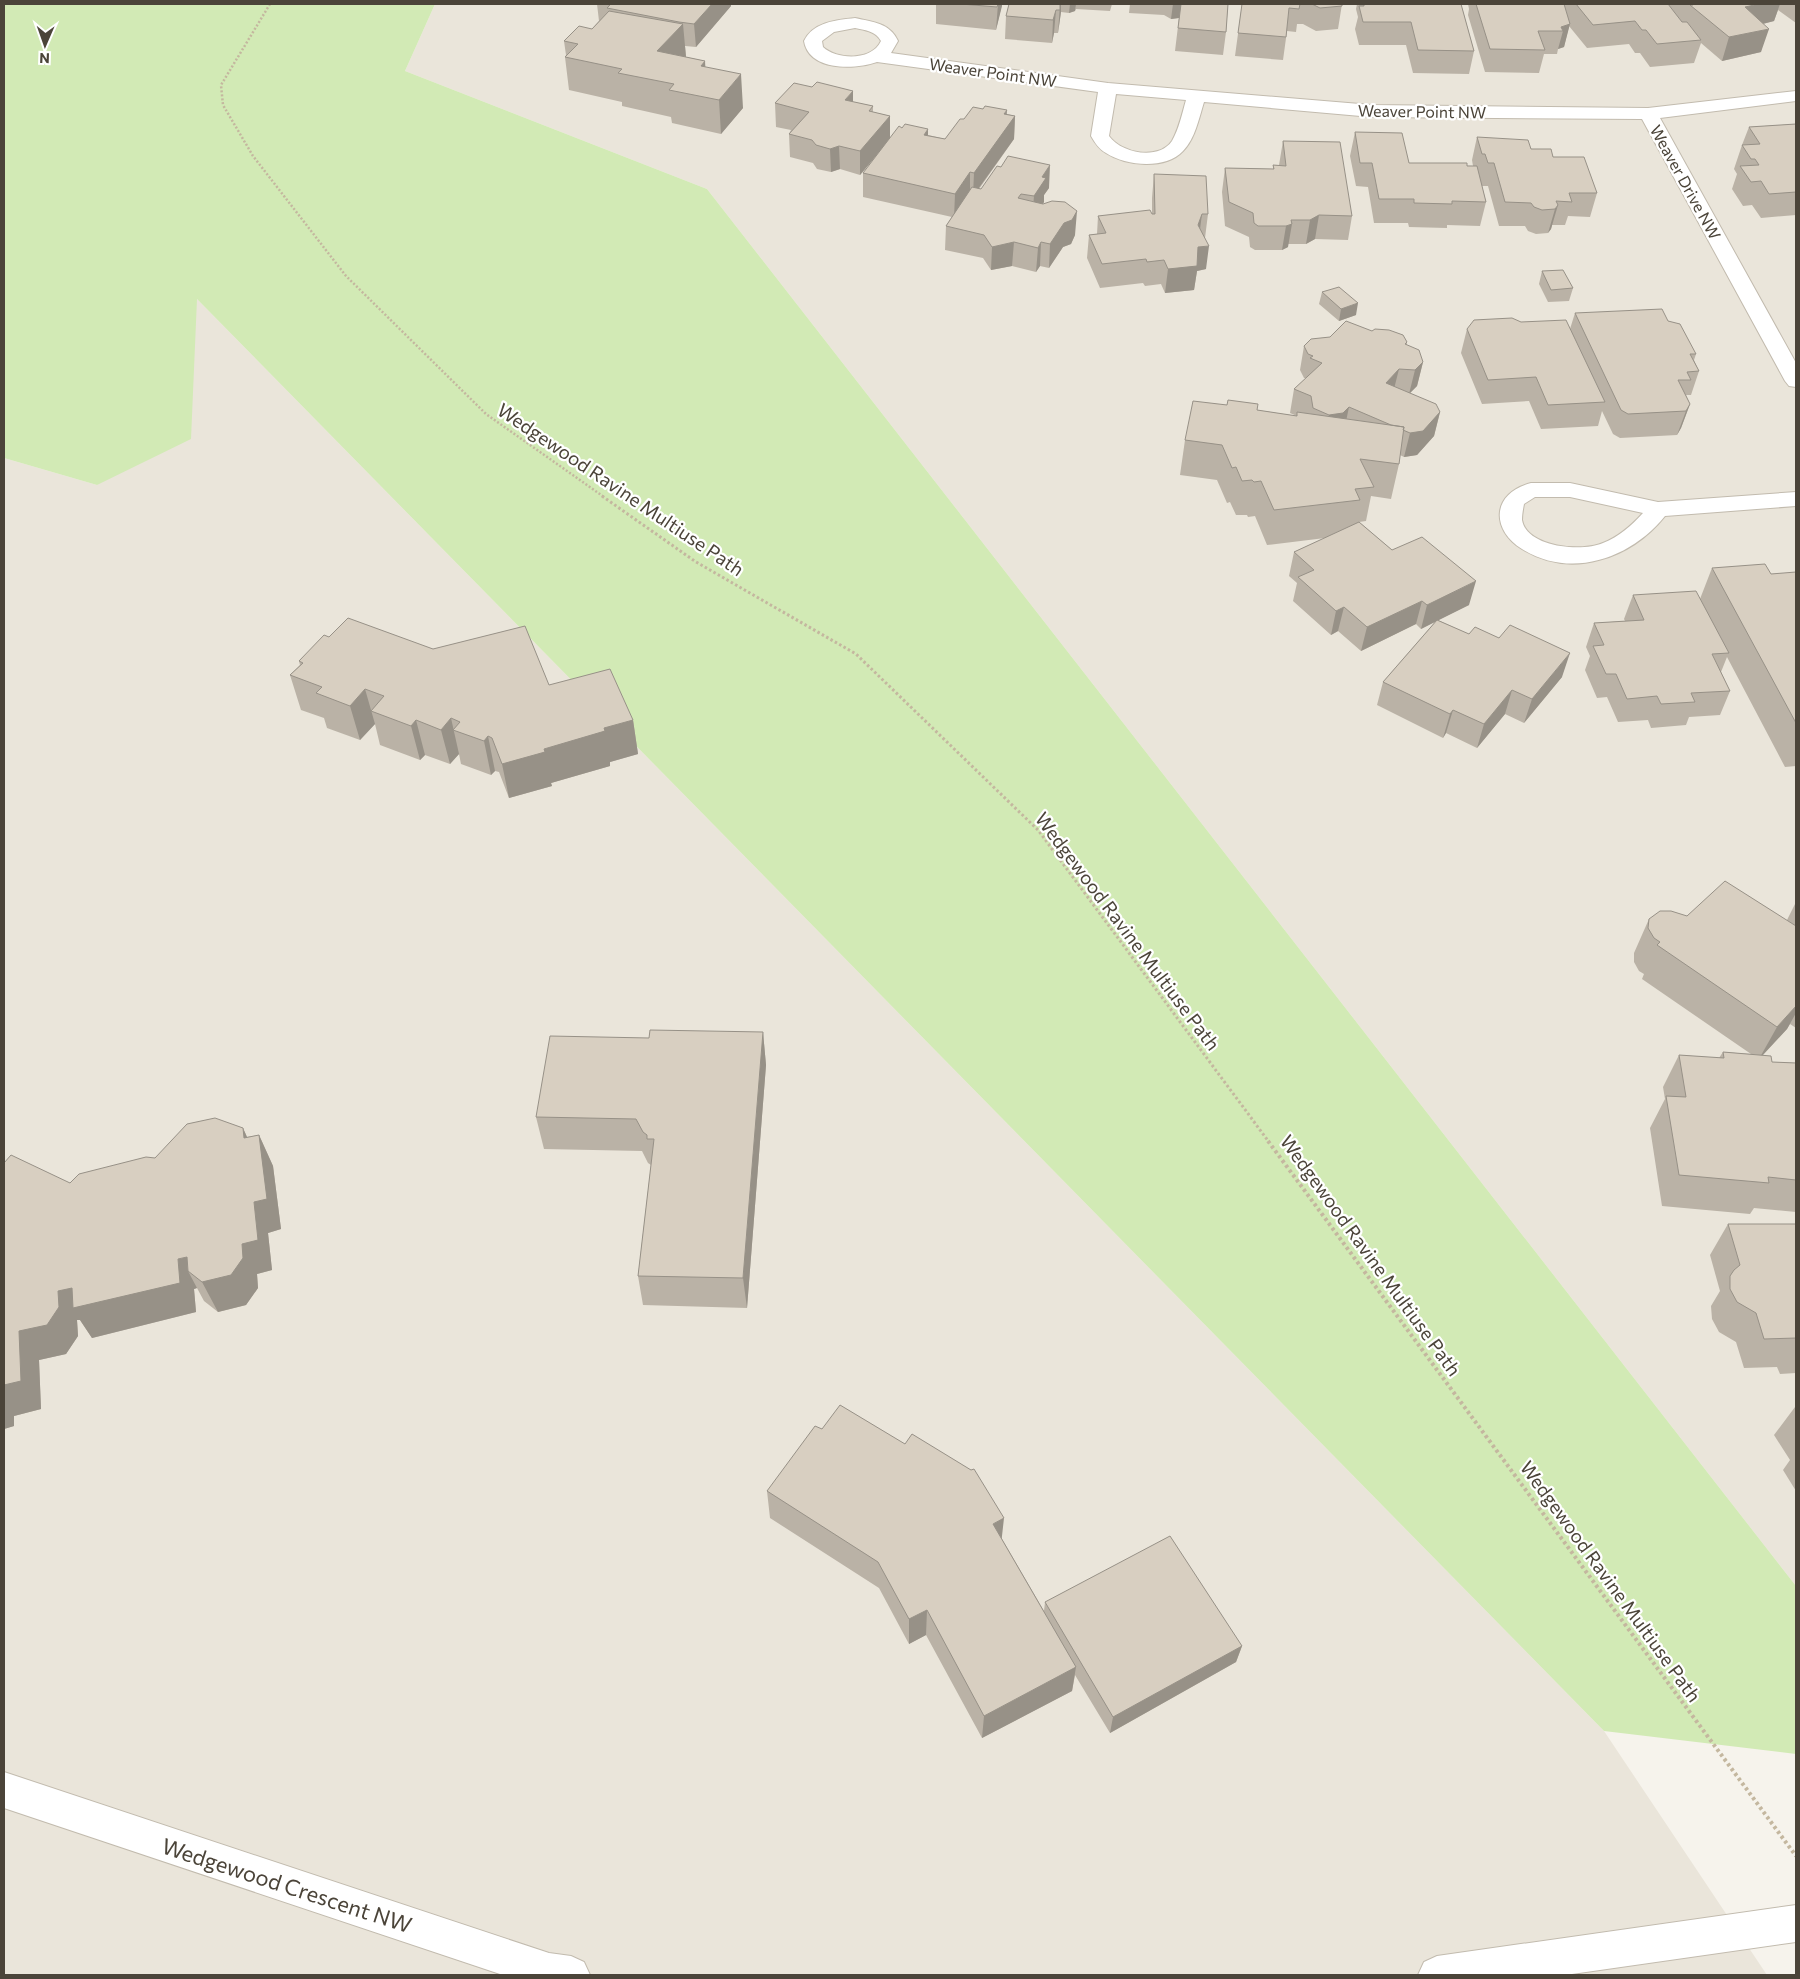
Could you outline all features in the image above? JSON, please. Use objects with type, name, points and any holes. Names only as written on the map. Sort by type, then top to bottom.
[{"type":"street","name":"Weaver Point NW","points":[[878,57],[1108,88],[1372,111],[1648,114]]},
{"type":"street","points":[[1108,88],[1100,136],[1103,143],[1117,153],[1143,158],[1167,155],[1178,146],[1198,96]]},
{"type":"street","name":"Weaver Drive NW","points":[[1796,96],[1648,114],[1796,380]]},
{"type":"street","points":[[1658,509],[1647,524],[1628,539],[1605,551],[1573,556],[1542,549],[1521,537],[1511,520],[1513,501],[1531,490],[1570,490],[1658,509],[1796,499]]},
{"type":"street","name":"Wedgewood Crescent NW","points":[[4,1790],[549,1972],[571,1975]]},
{"type":"street","points":[[1437,1975],[1796,1923]]},
{"type":"path","name":"Wedgewood Ravine Multiuse Path","points":[[270,4],[221,85],[223,105],[253,156],[346,276],[486,414],[696,562],[856,654],[1038,830],[1796,1856]]},
{"type":"shaded area","points":[[435,4],[1796,4],[1796,1586],[707,189],[405,71]]},
{"type":"shaded area","points":[[196,298],[1604,1731],[1767,1975],[4,1975],[4,458],[97,485]]},
{"type":"green space","points":[[4,4],[435,4],[405,71],[707,189],[1796,1586],[1796,1754],[1604,1731],[197,299],[191,439],[97,485],[4,458]]},
{"type":"building","points":[[605,4],[712,4],[694,24],[607,8],[610,5]]},
{"type":"building","points":[[961,4],[998,4],[997,7]]},
{"type":"building","points":[[1009,4],[1060,4],[1060,10],[1056,10],[1053,20],[1006,16]]},
{"type":"building","points":[[1181,4],[1228,4],[1226,32],[1178,28]]},
{"type":"building","points":[[1242,4],[1300,4],[1299,9],[1289,8],[1286,37],[1238,33]]},
{"type":"building","points":[[1312,4],[1342,4],[1342,6],[1320,8]]},
{"type":"building","points":[[1364,4],[1461,4],[1474,51],[1418,50],[1411,22],[1363,22],[1359,6],[1364,6]]},
{"type":"building","points":[[1476,4],[1564,4],[1570,24],[1561,27],[1563,31],[1538,31],[1545,50],[1490,49]]},
{"type":"building","points":[[1576,4],[1668,4],[1682,22],[1687,22],[1701,40],[1657,44],[1646,30],[1642,30],[1635,21],[1593,25]]},
{"type":"building","points":[[1759,4],[1745,7],[1769,29],[1729,37],[1690,5]]},
{"type":"building","points":[[609,11],[683,24],[657,51],[705,61],[701,66],[741,74],[719,100],[669,90],[674,84],[618,73],[622,69],[565,57],[578,44],[564,41],[579,26],[592,29]]},
{"type":"building","points":[[817,82],[853,91],[845,100],[873,106],[869,111],[890,116],[860,151],[839,146],[830,149],[816,145],[812,140],[789,134],[809,112],[775,103],[794,83],[812,87]]},
{"type":"building","points":[[985,106],[1007,110],[1004,114],[1015,116],[974,173],[970,172],[955,194],[863,173],[899,126],[902,128],[905,124],[928,129],[924,135],[945,139],[960,119],[964,119],[973,107],[983,109]]},
{"type":"building","points":[[1796,124],[1796,192],[1769,194],[1761,181],[1751,182],[1740,166],[1759,165],[1755,159],[1751,159],[1742,145],[1760,144],[1749,127]]},
{"type":"building","points":[[1355,132],[1402,133],[1409,163],[1467,163],[1467,166],[1477,166],[1486,202],[1452,201],[1452,204],[1414,203],[1414,199],[1379,199],[1372,163],[1360,163]]},
{"type":"building","points":[[1477,137],[1528,140],[1531,149],[1551,149],[1553,157],[1584,157],[1597,193],[1569,193],[1572,202],[1556,201],[1558,205],[1555,209],[1542,210],[1534,207],[1531,203],[1505,202],[1494,163],[1488,163],[1485,154],[1482,154]]},
{"type":"building","points":[[1283,141],[1340,142],[1352,216],[1319,215],[1310,220],[1291,220],[1292,224],[1286,226],[1258,226],[1254,223],[1253,213],[1229,202],[1225,168],[1274,169],[1273,165],[1286,166]]},
{"type":"building","points":[[1008,156],[1050,165],[1042,177],[1046,178],[1034,196],[1021,194],[1018,198],[1043,204],[1052,201],[1065,202],[1077,211],[1072,220],[1064,223],[1050,244],[1041,242],[1038,248],[1014,242],[992,247],[984,235],[946,226],[972,187],[981,189],[997,166],[1001,167]]},
{"type":"building","points":[[1154,174],[1206,176],[1208,214],[1202,214],[1198,225],[1209,246],[1198,247],[1197,266],[1168,269],[1164,260],[1147,262],[1146,259],[1102,264],[1089,235],[1106,233],[1098,216],[1150,210],[1152,214],[1155,214]]},
{"type":"building","points":[[1563,270],[1573,288],[1551,290],[1542,271]]},
{"type":"building","points":[[1339,287],[1358,303],[1341,309],[1322,292]]},
{"type":"building","points":[[1662,309],[1668,321],[1680,324],[1696,354],[1690,354],[1699,371],[1687,372],[1691,380],[1678,380],[1690,404],[1686,411],[1628,414],[1621,410],[1575,313]]},
{"type":"building","points":[[1512,318],[1521,322],[1566,320],[1605,402],[1548,405],[1536,377],[1488,380],[1467,329],[1474,320]]},
{"type":"building","points":[[1346,321],[1372,331],[1375,329],[1389,330],[1403,335],[1407,342],[1405,344],[1419,350],[1423,362],[1415,370],[1399,369],[1386,383],[1436,404],[1440,412],[1423,431],[1410,433],[1403,430],[1404,427],[1391,425],[1349,407],[1343,413],[1329,415],[1313,408],[1311,396],[1294,389],[1322,363],[1310,358],[1313,356],[1308,354],[1304,346],[1311,339],[1330,337]]},
{"type":"building","points":[[1228,400],[1258,404],[1257,410],[1297,416],[1297,412],[1404,427],[1399,464],[1360,459],[1374,487],[1355,489],[1360,500],[1274,510],[1261,481],[1242,481],[1236,467],[1232,468],[1222,445],[1185,440],[1193,401],[1227,405]]},
{"type":"building","points":[[1359,522],[1392,550],[1422,537],[1476,581],[1427,605],[1422,601],[1367,627],[1344,607],[1336,611],[1298,577],[1314,570],[1294,552]]},
{"type":"building","points":[[1765,564],[1771,574],[1796,572],[1796,723],[1712,568]]},
{"type":"building","points":[[1696,591],[1729,653],[1712,654],[1730,691],[1691,693],[1695,702],[1661,704],[1657,696],[1627,699],[1616,674],[1606,674],[1593,646],[1604,645],[1594,623],[1644,620],[1633,595]]},
{"type":"building","points":[[348,618],[433,649],[525,626],[549,685],[610,669],[633,720],[604,728],[605,731],[544,749],[545,752],[502,764],[492,738],[488,736],[484,741],[453,730],[460,722],[451,718],[441,730],[416,720],[411,726],[371,711],[384,696],[365,689],[350,706],[316,693],[322,687],[290,675],[303,663],[299,661],[324,635],[329,637]]},
{"type":"building","points":[[1437,620],[1469,634],[1475,627],[1499,638],[1510,625],[1570,653],[1532,699],[1512,690],[1484,724],[1453,710],[1450,714],[1383,682]]},
{"type":"building","points":[[1725,881],[1796,926],[1796,1006],[1777,1027],[1657,945],[1660,942],[1654,938],[1648,928],[1649,919],[1660,911],[1671,911],[1687,916]]},
{"type":"building","points":[[650,1030],[763,1032],[743,1278],[638,1276],[654,1139],[647,1139],[647,1135],[643,1132],[636,1119],[536,1117],[550,1036],[649,1038]]},
{"type":"building","points":[[1723,1052],[1771,1056],[1772,1062],[1796,1063],[1796,1180],[1768,1177],[1769,1183],[1679,1175],[1666,1096],[1686,1097],[1679,1055],[1724,1058]]},
{"type":"building","points":[[215,1118],[243,1128],[244,1138],[259,1135],[267,1199],[254,1202],[258,1240],[242,1244],[243,1258],[231,1275],[202,1282],[188,1271],[187,1257],[178,1259],[180,1283],[73,1308],[72,1288],[58,1291],[59,1307],[47,1325],[19,1331],[21,1381],[4,1385],[4,1163],[11,1155],[70,1183],[79,1174],[146,1157],[155,1158],[187,1124]]},
{"type":"building","points":[[1728,1224],[1796,1224],[1796,1338],[1764,1339],[1756,1313],[1737,1302],[1730,1289],[1730,1276],[1740,1265]]},
{"type":"building","points":[[840,1405],[905,1444],[912,1434],[971,1470],[974,1469],[1004,1518],[993,1524],[1076,1667],[984,1716],[927,1610],[909,1619],[878,1562],[767,1491],[815,1426],[822,1429]]},
{"type":"building","points":[[1170,1536],[1242,1646],[1113,1717],[1045,1602]]}]
